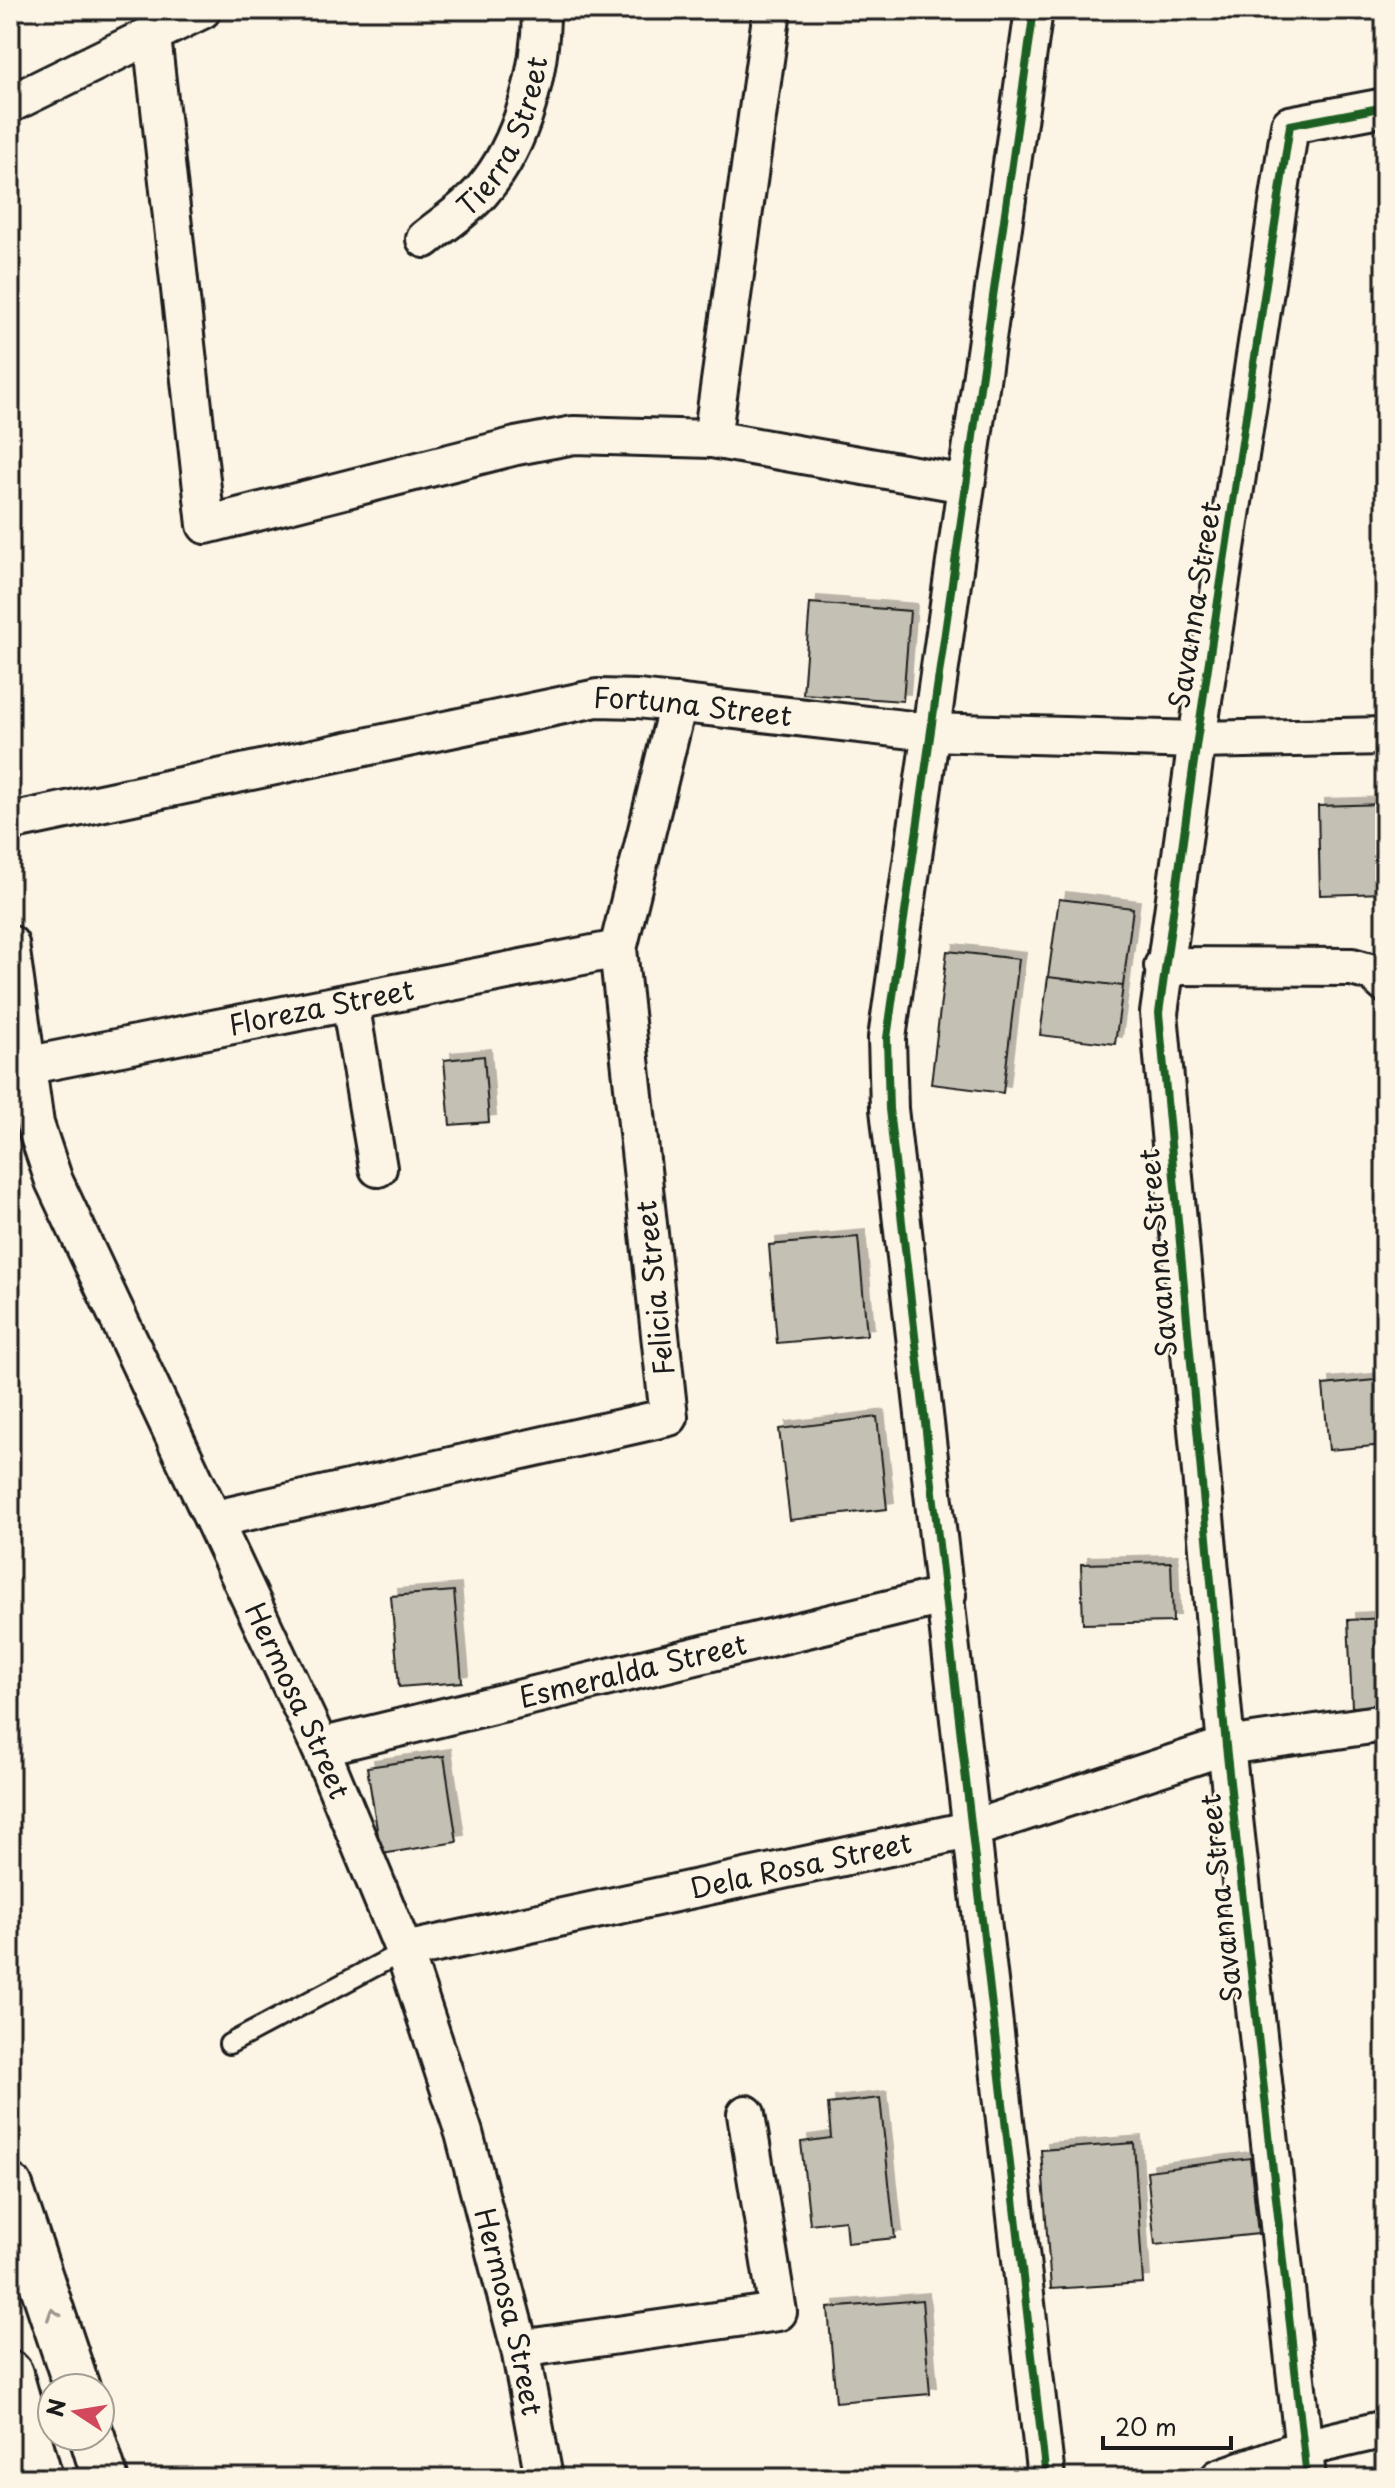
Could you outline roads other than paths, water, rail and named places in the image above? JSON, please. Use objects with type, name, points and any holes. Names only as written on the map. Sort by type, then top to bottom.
[{"type":"street","points":[[10,104],[202,10]]},
{"type":"street","name":"Tierra Street","points":[[425,239],[483,191],[509,149],[530,97],[541,10]]},
{"type":"street","points":[[712,439],[772,10]]},
{"type":"street","points":[[1034,10],[887,1038],[889,1109],[947,1595],[969,1830],[1046,2478]]},
{"type":"street","points":[[152,36],[206,525],[516,446],[574,435],[712,439],[965,484]]},
{"type":"street","name":"Savanna Street","points":[[1306,2463],[1226,1746],[1159,1013],[1163,966],[1290,125],[1385,107]]},
{"type":"street","name":"Fortuna Street","points":[[10,822],[597,698],[678,703],[930,732],[1197,740],[1385,736]]},
{"type":"street","name":"Felicia Street","points":[[215,1519],[669,1417],[618,949],[678,703]]},
{"type":"street","name":"Hermosa Street","points":[[10,944],[35,1124],[54,1181],[320,1747],[404,1951],[464,2133],[520,2349],[544,2478]]},
{"type":"street","name":"Floreza Street","points":[[25,1066],[618,949]]},
{"type":"street","points":[[1163,966],[1352,967],[1373,973],[1385,984]]},
{"type":"street","points":[[350,1002],[378,1168]]},
{"type":"street","name":"Esmeralda Street","points":[[320,1747],[947,1595]]},
{"type":"street","name":"Dela Rosa Street","points":[[404,1951],[969,1830],[1226,1746],[1385,1723]]},
{"type":"street","points":[[520,2349],[778,2312],[746,2114]]},
{"type":"street","points":[[10,2187],[72,2372]]},
{"type":"street","points":[[10,2374],[40,2478]]},
{"type":"street","points":[[1219,2478],[1306,2463],[1385,2429]]},
{"type":"street","points":[[97,2452],[105,2478]]},
{"type":"lane","name":"Dela Rosa Street","points":[[229,2044],[404,1951]]}]
